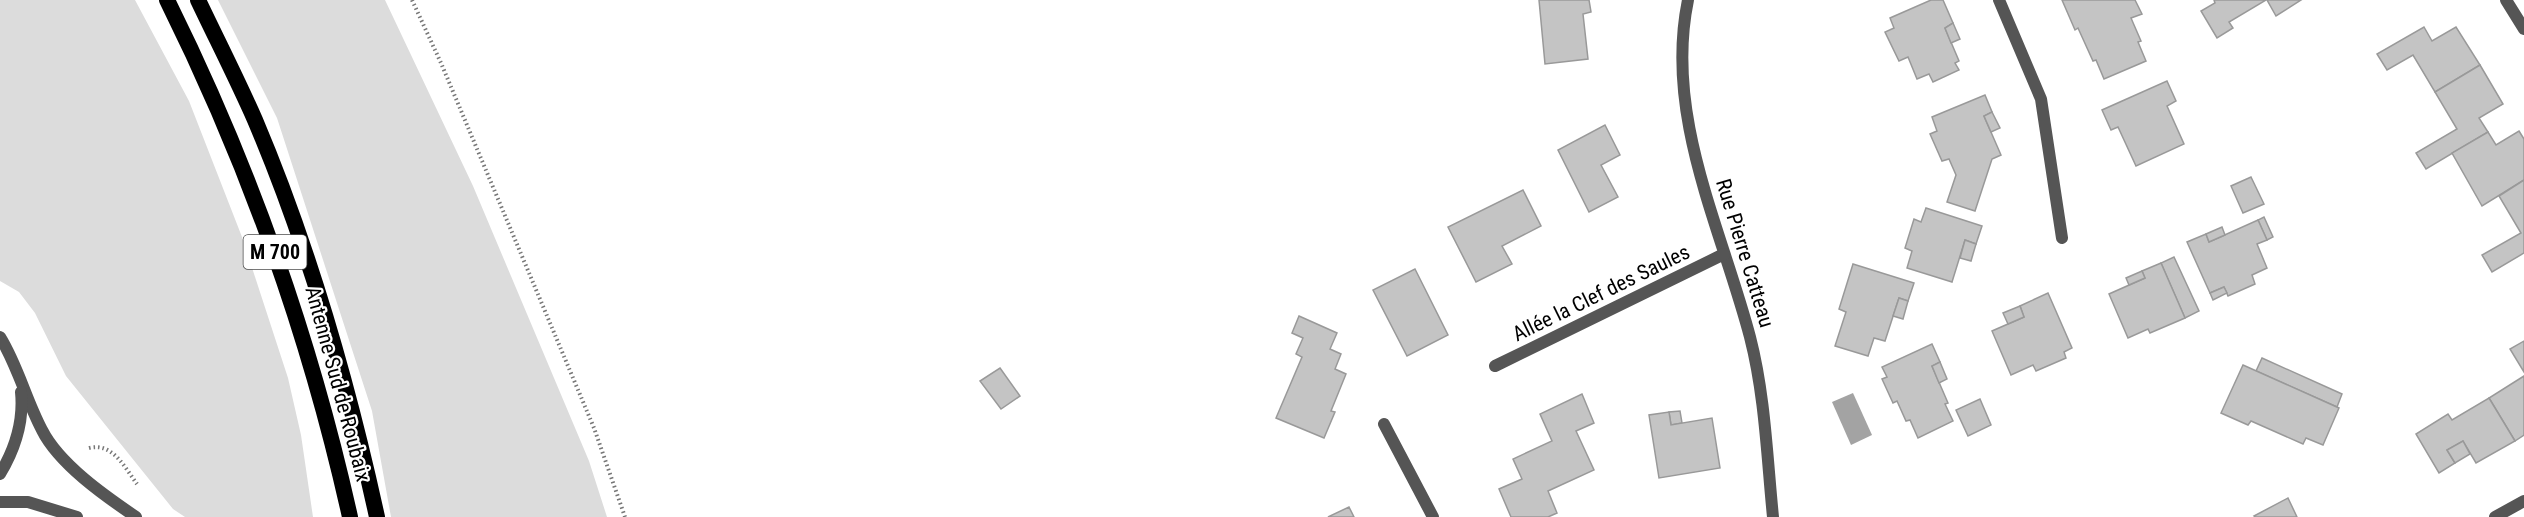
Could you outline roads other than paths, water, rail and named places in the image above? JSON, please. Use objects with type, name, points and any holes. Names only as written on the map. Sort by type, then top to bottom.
[{"type":"highway","name":"Antenne Sud de Roubaix","points":[[167,0],[215,98],[268,231],[324,409],[350,517]]},
{"type":"highway","name":"Antenne Sud de Roubaix","points":[[198,0],[255,120],[292,218],[345,385],[377,517]]},
{"type":"street","name":"Rue Pierre Catteau","points":[[1688,0],[1683,45],[1687,110],[1695,151],[1750,338],[1759,378],[1773,517]]},
{"type":"street","points":[[1999,0],[2041,99],[2062,238]]},
{"type":"street","points":[[2506,0],[2524,29]]},
{"type":"street","name":"Allée la Clef des Saules","points":[[1495,366],[1724,254]]},
{"type":"street","points":[[0,337],[39,426],[57,452],[83,477],[136,517]]},
{"type":"street","points":[[0,474],[19,432],[21,401],[16,371]]},
{"type":"street","points":[[1384,424],[1433,517]]},
{"type":"street","points":[[2495,517],[2524,501]]},
{"type":"street","points":[[0,502],[34,503],[78,517]]}]
